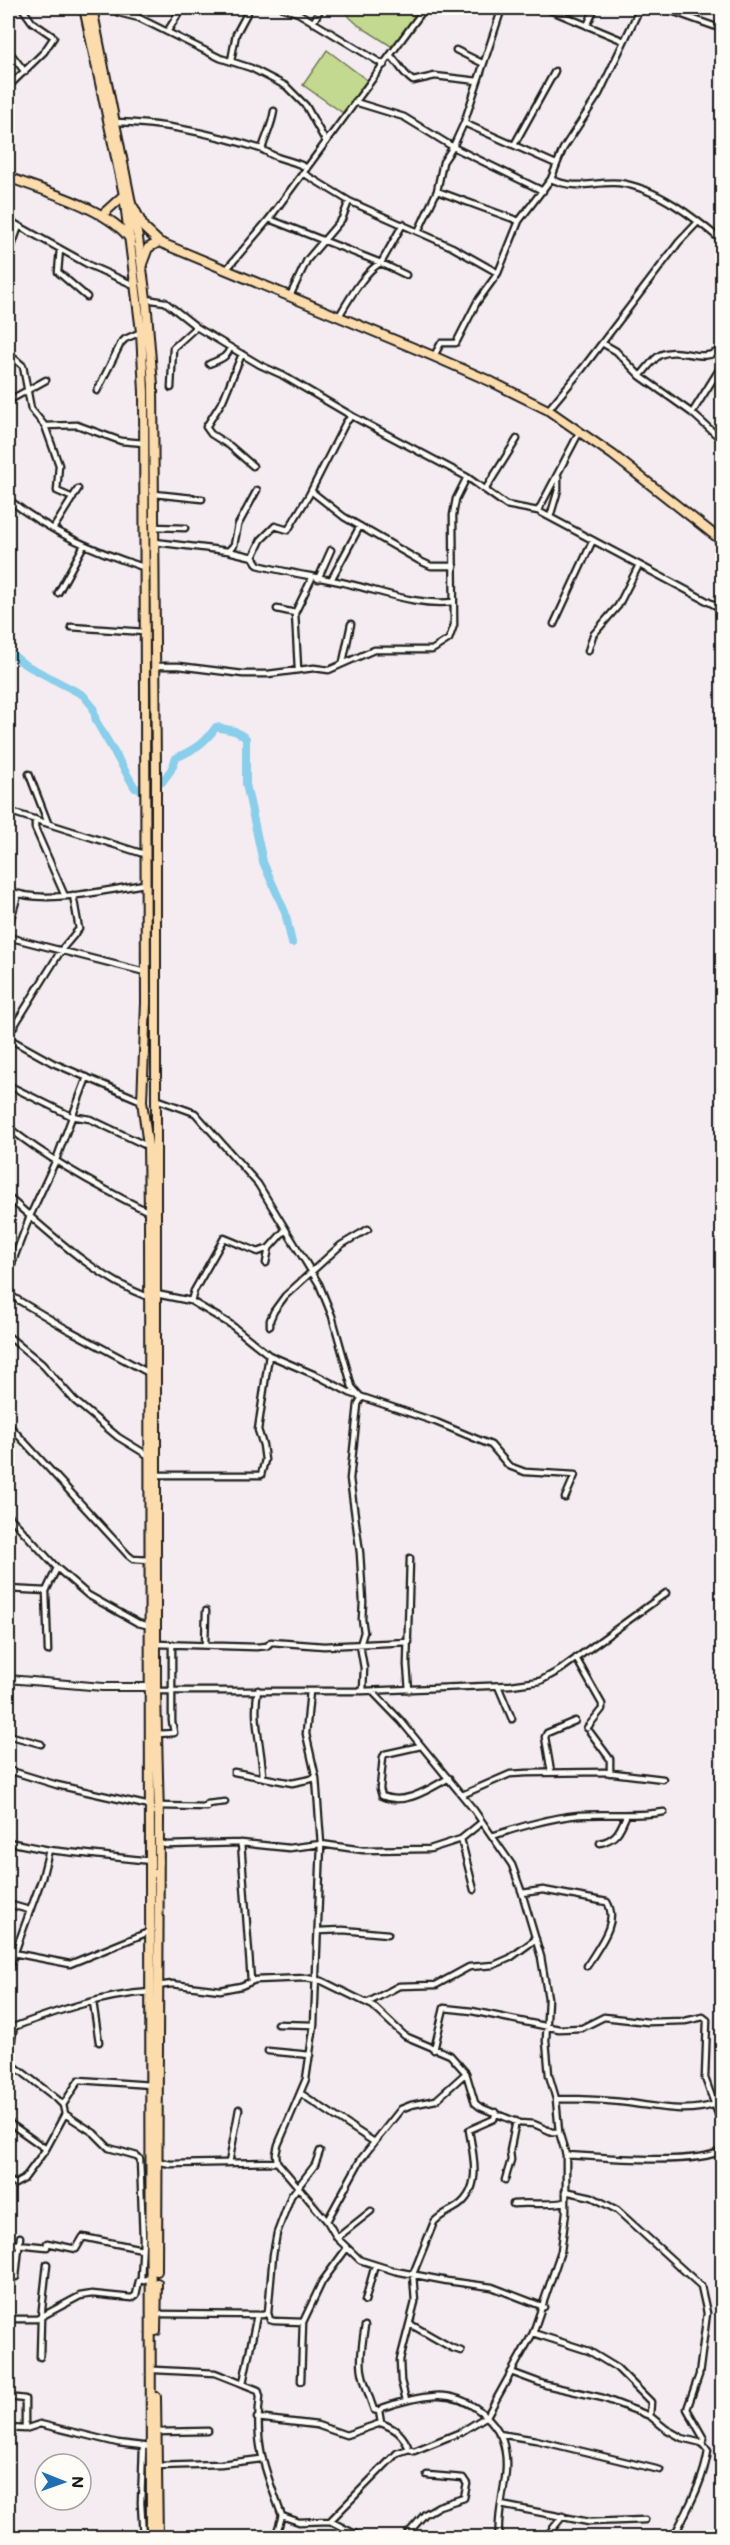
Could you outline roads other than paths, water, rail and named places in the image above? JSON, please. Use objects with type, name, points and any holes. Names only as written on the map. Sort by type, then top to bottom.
[{"type":"main road","points":[[84,8],[124,195],[141,332],[146,758],[144,854],[146,1003],[142,1101],[148,1146],[153,1277]]},
{"type":"main road","points":[[92,8],[132,204],[146,299],[153,386],[156,1099],[149,1456],[156,1644],[153,1689],[157,1734],[151,1861],[151,1931],[157,2161],[147,2447],[151,2538]]},
{"type":"main road","points":[[8,177],[103,214],[120,227],[131,240]]},
{"type":"main road","points":[[103,214],[124,195]]},
{"type":"main road","points":[[132,204],[144,228],[159,242],[492,381],[548,410],[580,431],[723,541]]},
{"type":"main road","points":[[142,266],[148,248],[159,242]]},
{"type":"main road","points":[[144,609],[154,609]]},
{"type":"main road","points":[[146,1003],[156,1003]]},
{"type":"main road","points":[[152,1295],[156,1475],[150,1560],[150,1626],[154,1806],[158,1841],[147,2227],[154,2253],[157,2313],[155,2370],[158,2538]]},
{"type":"street","points":[[8,87],[44,52],[54,36],[32,22],[22,8]]},
{"type":"street","points":[[112,8],[273,79],[295,93],[312,116],[326,142]]},
{"type":"street","points":[[167,32],[182,8]]},
{"type":"street","points":[[231,61],[236,34],[250,8]]},
{"type":"street","points":[[283,8],[298,13],[384,65]]},
{"type":"street","points":[[313,22],[321,8]]},
{"type":"street","points":[[226,270],[269,219],[425,8]]},
{"type":"street","points":[[418,232],[437,191],[442,162],[453,147],[464,123],[502,8]]},
{"type":"street","points":[[546,8],[624,41]]},
{"type":"street","points":[[587,26],[595,8]]},
{"type":"street","points":[[433,356],[441,343],[456,343],[477,302],[498,273],[519,221],[551,180],[556,164],[598,94],[640,8]]},
{"type":"street","points":[[663,8],[723,29]]},
{"type":"street","points":[[8,50],[25,72]]},
{"type":"street","points":[[456,50],[482,63]]},
{"type":"street","points":[[391,56],[401,67],[403,73],[413,81],[435,76],[478,81]]},
{"type":"street","points":[[514,145],[555,71]]},
{"type":"street","points":[[355,102],[404,117],[453,147],[543,191]]},
{"type":"street","points":[[262,149],[273,123],[274,111]]},
{"type":"street","points":[[115,122],[135,122],[201,133],[262,149],[276,157],[297,162],[305,171],[349,201],[452,247],[498,273]]},
{"type":"street","points":[[464,123],[556,164]]},
{"type":"street","points":[[551,180],[563,185],[618,183],[636,187],[650,192],[698,222],[723,241]]},
{"type":"street","points":[[437,191],[519,221]]},
{"type":"street","points":[[290,296],[307,260],[342,219],[349,201]]},
{"type":"street","points":[[269,219],[406,275]]},
{"type":"street","points":[[8,220],[91,266],[136,286]]},
{"type":"street","points":[[548,410],[679,242],[698,222]]},
{"type":"street","points":[[339,316],[354,289],[375,266],[381,263],[403,224]]},
{"type":"street","points":[[8,257],[19,226]]},
{"type":"street","points":[[60,249],[58,272],[87,297]]},
{"type":"street","points":[[146,299],[165,302],[198,328],[352,416],[467,477],[506,505],[538,511],[723,609]]},
{"type":"street","points":[[171,388],[173,348],[195,328],[198,328]]},
{"type":"street","points":[[97,391],[121,343],[141,332]]},
{"type":"street","points":[[602,343],[616,351],[640,376],[692,413],[723,440]]},
{"type":"street","points":[[209,364],[223,358],[229,352],[230,346]]},
{"type":"street","points":[[640,376],[661,355],[675,352],[706,356],[716,354],[723,348]]},
{"type":"street","points":[[8,353],[23,366],[31,409],[45,426],[60,465],[57,491],[73,498]]},
{"type":"street","points":[[242,354],[223,400],[206,427],[211,434],[230,446],[253,466]]},
{"type":"street","points":[[692,413],[723,365]]},
{"type":"street","points":[[8,401],[46,380]]},
{"type":"street","points":[[253,557],[261,540],[275,526],[288,530],[311,491],[346,422],[352,416]]},
{"type":"street","points":[[45,426],[77,426],[121,441],[144,443]]},
{"type":"street","points":[[538,511],[580,431]]},
{"type":"street","points":[[486,490],[517,439]]},
{"type":"street","points":[[550,517],[558,490],[558,475]]},
{"type":"street","points":[[155,666],[179,666],[243,674],[268,674],[298,669],[329,670],[374,650],[420,652],[443,645],[452,634],[453,515],[456,499],[467,477]]},
{"type":"street","points":[[52,529],[78,489]]},
{"type":"street","points":[[228,551],[234,545],[238,525],[257,490]]},
{"type":"street","points":[[311,491],[328,506],[420,561],[431,566],[454,566]]},
{"type":"street","points":[[154,494],[202,499]]},
{"type":"street","points":[[8,499],[52,529],[84,545],[143,567]]},
{"type":"street","points":[[330,580],[360,526]]},
{"type":"street","points":[[154,527],[185,528]]},
{"type":"street","points":[[554,624],[593,540]]},
{"type":"street","points":[[154,542],[228,551],[253,557],[258,565],[409,600],[453,602]]},
{"type":"street","points":[[58,593],[84,545]]},
{"type":"street","points":[[318,579],[331,550]]},
{"type":"street","points":[[588,651],[593,635],[618,606],[639,565]]},
{"type":"street","points":[[298,669],[295,613],[312,578]]},
{"type":"street","points":[[277,609],[295,613]]},
{"type":"street","points":[[343,662],[351,624]]},
{"type":"street","points":[[72,627],[144,632]]},
{"type":"street","points":[[29,774],[48,823]]},
{"type":"street","points":[[8,812],[144,854]]},
{"type":"street","points":[[35,819],[34,828],[64,894]]},
{"type":"street","points":[[8,890],[18,895],[45,897],[145,884]]},
{"type":"street","points":[[8,928],[18,895]]},
{"type":"street","points":[[73,895],[80,929],[62,949],[8,1037],[53,1063],[142,1101]]},
{"type":"street","points":[[8,937],[145,972]]},
{"type":"street","points":[[8,1274],[30,1216],[56,1160],[87,1077]]},
{"type":"street","points":[[8,1085],[71,1116],[90,1119],[148,1146]]},
{"type":"street","points":[[156,1099],[195,1113],[258,1184],[319,1284],[332,1316],[351,1390]]},
{"type":"street","points":[[8,1127],[89,1181],[149,1212]]},
{"type":"street","points":[[8,1197],[75,1254],[111,1278],[152,1295],[191,1301],[230,1324],[269,1355],[351,1390],[362,1397],[436,1422],[491,1445],[509,1466],[525,1472],[575,1475],[565,1498]]},
{"type":"street","points":[[270,1326],[274,1311],[285,1296],[341,1245],[368,1229]]},
{"type":"street","points":[[191,1301],[224,1238],[258,1252],[269,1248],[285,1230]]},
{"type":"street","points":[[266,1263],[269,1248]]},
{"type":"street","points":[[8,1293],[65,1328],[149,1373]]},
{"type":"street","points":[[8,1336],[42,1364],[75,1401],[92,1416],[118,1437],[149,1456]]},
{"type":"street","points":[[156,1475],[261,1475],[265,1460],[258,1430],[269,1355]]},
{"type":"street","points":[[362,1397],[358,1404],[350,1479],[360,1553],[364,1632],[360,1645],[364,1668],[363,1691]]},
{"type":"street","points":[[8,1424],[128,1555],[134,1559],[150,1560]]},
{"type":"street","points":[[8,1515],[57,1568],[88,1595],[138,1623],[150,1626]]},
{"type":"street","points":[[409,1689],[410,1558]]},
{"type":"street","points":[[48,1650],[46,1591],[57,1568]]},
{"type":"street","points":[[8,1589],[46,1591]]},
{"type":"street","points":[[8,1679],[172,1691],[372,1691],[498,1686],[540,1681],[666,1593]]},
{"type":"street","points":[[205,1645],[206,1611]]},
{"type":"street","points":[[156,1644],[267,1647],[271,1642],[279,1641],[324,1646],[409,1642]]},
{"type":"street","points":[[157,1734],[174,1733],[172,1646]]},
{"type":"street","points":[[576,1658],[602,1704],[602,1709],[589,1730],[610,1759],[610,1773]]},
{"type":"street","points":[[498,1686],[512,1719]]},
{"type":"street","points":[[258,1690],[255,1716],[260,1733],[264,1777]]},
{"type":"street","points":[[310,1691],[306,1734],[316,1778],[321,1844],[314,2025],[310,2055],[300,2093],[276,2154],[277,2163],[296,2188],[327,2221],[337,2238],[360,2260],[447,2281],[492,2287],[543,2307]]},
{"type":"street","points":[[330,2521],[397,2453],[409,2449],[414,2451],[461,2432],[487,2415],[533,2333],[543,2307],[561,2251],[565,2202],[566,2155],[559,2132],[556,2099],[549,2075],[548,1998],[536,1940],[512,1865],[449,1778],[401,1720],[372,1691]]},
{"type":"street","points":[[550,1773],[545,1737],[547,1733],[575,1721]]},
{"type":"street","points":[[8,1735],[41,1744]]},
{"type":"street","points":[[421,1746],[383,1756],[380,1789],[382,1796],[388,1799],[415,1796],[449,1778]]},
{"type":"street","points":[[8,1770],[57,1785],[154,1806],[207,1805],[225,1802]]},
{"type":"street","points":[[234,1773],[292,1783],[316,1778]]},
{"type":"street","points":[[462,1795],[510,1774],[610,1773],[663,1779]]},
{"type":"street","points":[[492,1836],[529,1824],[560,1818],[590,1815],[626,1816],[664,1812]]},
{"type":"street","points":[[600,1843],[615,1837],[626,1816]]},
{"type":"street","points":[[158,1841],[167,1845],[241,1843],[289,1848],[321,1844],[363,1850],[430,1849],[461,1839],[482,1822]]},
{"type":"street","points":[[461,1839],[474,1890]]},
{"type":"street","points":[[8,1842],[49,1850],[151,1861]]},
{"type":"street","points":[[241,1843],[251,1981]]},
{"type":"street","points":[[8,1971],[42,1878],[49,1850]]},
{"type":"street","points":[[522,1893],[543,1890],[607,1902],[612,1916],[608,1930],[587,1966]]},
{"type":"street","points":[[8,1904],[29,1910]]},
{"type":"street","points":[[318,1931],[343,1930],[388,1934]]},
{"type":"street","points":[[8,1952],[70,1964],[151,1931]]},
{"type":"street","points":[[366,2003],[399,1986],[436,1985],[469,1967],[494,1965],[510,1958],[536,1940]]},
{"type":"street","points":[[8,2029],[46,2014],[170,1984],[225,1989],[251,1981],[306,1978],[322,1981],[374,2006],[405,2036],[450,2055],[466,2073],[476,2103],[516,2121],[559,2132]]},
{"type":"street","points":[[93,2002],[99,2043]]},
{"type":"street","points":[[434,2050],[444,2008],[547,2025],[559,2030],[582,2028],[604,2017],[648,2022],[703,2017],[707,2020],[705,2078],[723,2125]]},
{"type":"street","points":[[276,2024],[314,2025]]},
{"type":"street","points":[[8,2180],[19,2183],[46,2149],[65,2114],[63,2105],[8,2062],[14,2027]]},
{"type":"street","points":[[268,2051],[310,2055]]},
{"type":"street","points":[[327,2221],[361,2159],[401,2109],[436,2100],[466,2073]]},
{"type":"street","points":[[63,2105],[76,2083],[82,2079],[150,2085]]},
{"type":"street","points":[[300,2093],[374,2142]]},
{"type":"street","points":[[556,2099],[635,2104],[670,2110],[701,2109],[716,2104]]},
{"type":"street","points":[[229,2163],[239,2109]]},
{"type":"street","points":[[406,2400],[399,2367],[415,2302],[413,2274],[434,2222],[467,2197],[475,2169],[469,2130],[494,2119],[495,2112]]},
{"type":"street","points":[[20,2237],[8,2318],[41,2318],[50,2311],[86,2295],[132,2298],[141,2279],[142,2249],[147,2227],[140,2159],[137,2156],[109,2148],[94,2133],[65,2114]]},
{"type":"street","points":[[505,2180],[511,2160],[510,2151],[516,2121]]},
{"type":"street","points":[[8,2122],[46,2149]]},
{"type":"street","points":[[566,2155],[624,2159],[705,2157],[723,2150]]},
{"type":"street","points":[[303,2322],[270,2320],[268,2313],[273,2255],[291,2196],[315,2165],[320,2151]]},
{"type":"street","points":[[157,2161],[170,2164],[277,2163]]},
{"type":"street","points":[[565,2191],[592,2197],[617,2210],[701,2286],[707,2313],[699,2374],[687,2409],[699,2425],[704,2439],[702,2443]]},
{"type":"street","points":[[513,2204],[565,2202]]},
{"type":"street","points":[[337,2238],[371,2211]]},
{"type":"street","points":[[8,2242],[76,2249],[83,2237],[142,2249]]},
{"type":"street","points":[[300,2381],[303,2322],[322,2282],[347,2248]]},
{"type":"street","points":[[40,2357],[41,2318],[47,2264]]},
{"type":"street","points":[[365,2301],[375,2265]]},
{"type":"street","points":[[141,2279],[152,2278]]},
{"type":"street","points":[[157,2313],[257,2315],[268,2313]]},
{"type":"street","points":[[243,2383],[257,2315]]},
{"type":"street","points":[[410,2324],[461,2351]]},
{"type":"street","points":[[365,2326],[359,2360],[360,2370],[374,2410],[406,2400],[437,2396],[464,2402],[487,2415],[506,2451],[498,2520],[499,2538]]},
{"type":"street","points":[[533,2333],[589,2351],[617,2368],[651,2402],[650,2416]]},
{"type":"street","points":[[155,2370],[211,2373],[255,2387],[260,2392],[257,2418],[261,2459],[282,2516],[274,2538]]},
{"type":"street","points":[[511,2372],[546,2385],[603,2398],[650,2416],[682,2438],[702,2443],[708,2451],[706,2464],[673,2538]]},
{"type":"street","points":[[8,2397],[24,2399],[25,2429]]},
{"type":"street","points":[[379,2410],[381,2423]]},
{"type":"street","points":[[257,2418],[317,2425],[346,2435],[381,2423],[398,2431],[405,2438],[409,2449]]},
{"type":"street","points":[[8,2428],[25,2429],[40,2424],[147,2447],[141,2503],[143,2538]]},
{"type":"street","points":[[157,2432],[208,2431]]},
{"type":"street","points":[[499,2434],[536,2440],[660,2470]]},
{"type":"street","points":[[157,2466],[221,2464],[261,2459]]},
{"type":"street","points":[[404,2538],[424,2514],[439,2506],[464,2498],[467,2484],[463,2478],[440,2474],[427,2475]]},
{"type":"street","points":[[501,2505],[589,2522],[645,2520]]},
{"type":"street","points":[[282,2516],[299,2522],[330,2521],[363,2538]]},
{"type":"street","points":[[545,2538],[563,2516]]},
{"type":"waterway","points":[[8,651],[24,664],[83,695],[93,707],[96,721],[135,788],[147,790],[156,780],[162,782],[176,758],[198,745],[216,727],[235,731],[246,738],[246,784],[263,862],[285,912],[292,943]]}]
